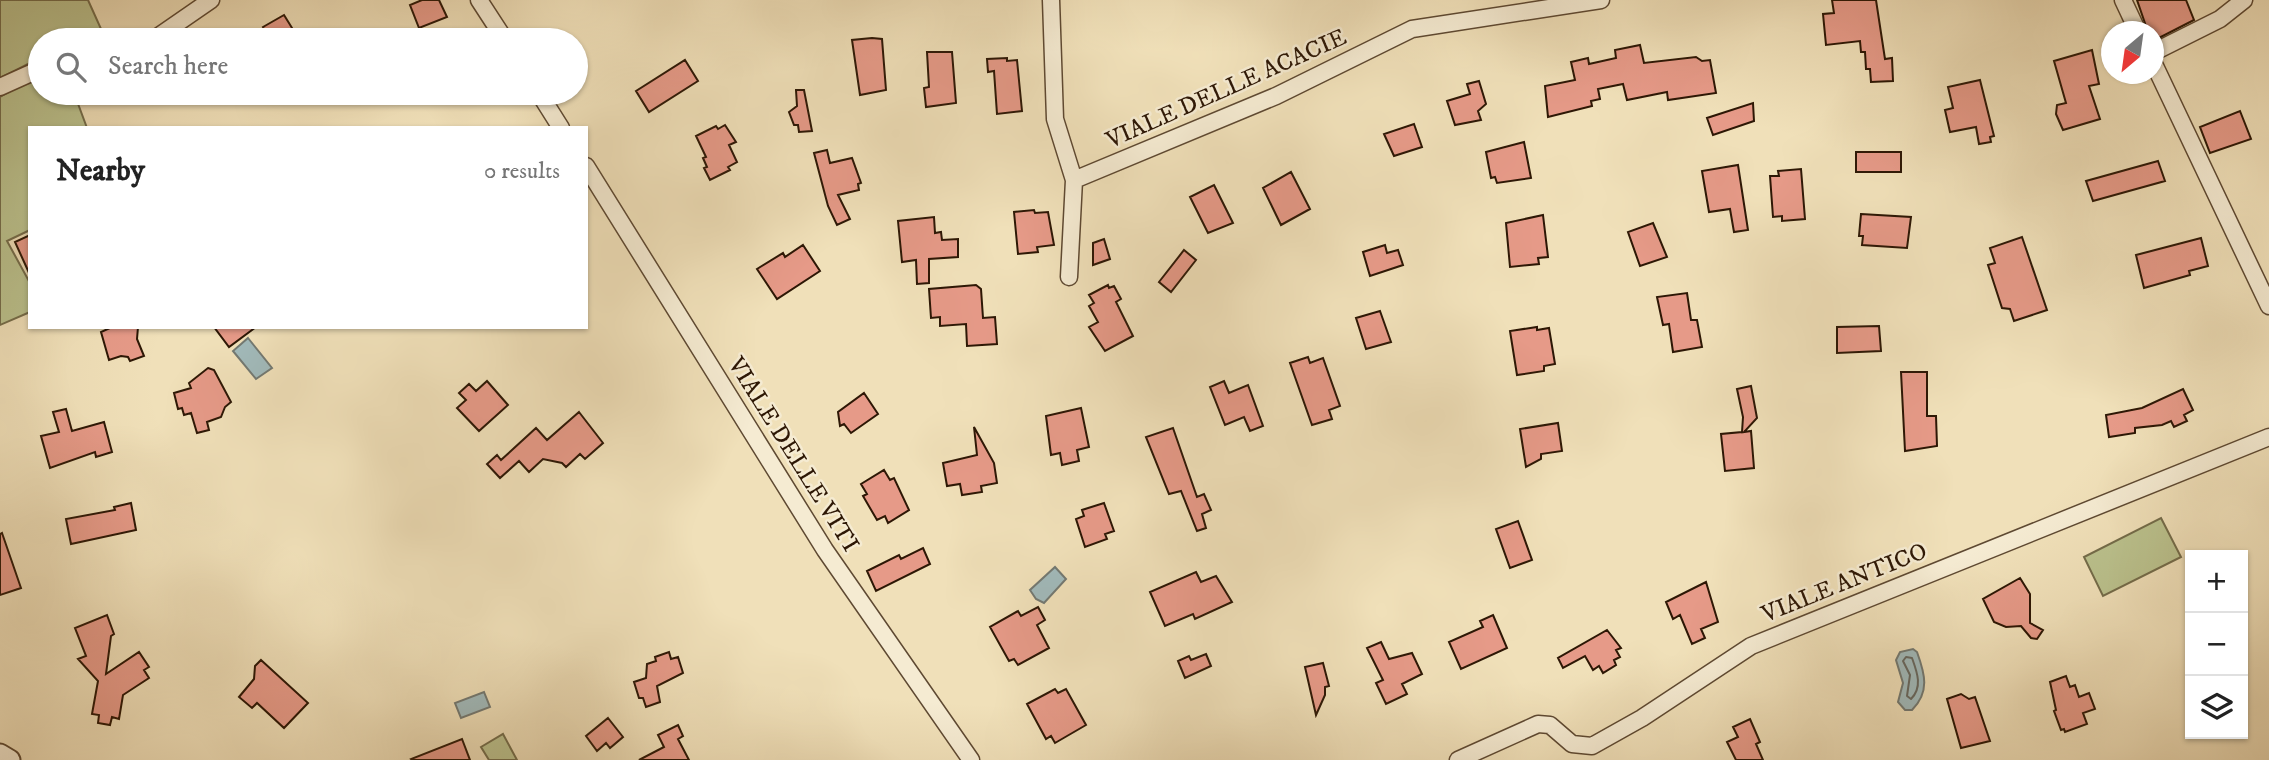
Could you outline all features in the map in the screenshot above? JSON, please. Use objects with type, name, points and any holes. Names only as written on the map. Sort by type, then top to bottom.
[{"type":"street","points":[[170,28],[211,0]]},
{"type":"street","points":[[479,0],[497,28]]},
{"type":"street","points":[[1051,0],[1055,119],[1074,180],[1069,277]]},
{"type":"street","name":"VIALE DELLE ACACIE","points":[[1074,180],[1276,96],[1412,29],[1601,0]]},
{"type":"street","points":[[2123,0],[2133,21]]},
{"type":"street","points":[[2164,47],[2220,19],[2244,0]]},
{"type":"street","points":[[0,86],[28,74]]},
{"type":"street","points":[[2164,84],[2269,306]]},
{"type":"street","points":[[546,105],[560,126]]},
{"type":"street","name":"VIALE DELLE VITI","points":[[588,169],[825,550],[971,760]]},
{"type":"street","name":"VIALE ANTICO","points":[[1464,759],[1538,724],[1550,725],[1573,744],[1592,746],[1642,718],[1751,646],[2269,437]]},
{"type":"street","points":[[0,754],[10,760]]},
{"type":"green space","points":[[0,0],[88,0],[101,28],[28,28],[28,64],[0,78]]},
{"type":"green space","points":[[28,81],[28,105],[78,105],[86,126],[28,126],[28,231],[7,241],[28,279],[28,313],[0,325],[0,97]]},
{"type":"green space","points":[[2161,518],[2181,557],[2103,596],[2084,557]]},
{"type":"green space","points":[[503,734],[517,760],[489,760],[481,747]]},
{"type":"water","points":[[248,338],[272,368],[256,379],[233,351]]},
{"type":"water","points":[[1055,567],[1066,579],[1044,603],[1036,599],[1030,590]]},
{"type":"water","points":[[1913,649],[1917,652],[1922,668],[1924,690],[1912,710],[1905,710],[1898,702],[1903,683],[1896,660],[1900,652]]},
{"type":"water","points":[[484,692],[490,707],[461,718],[455,703]]},
{"type":"building","points":[[422,0],[439,0],[447,17],[419,28],[410,5]]},
{"type":"building","points":[[1832,0],[1876,0],[1885,59],[1892,58],[1893,81],[1871,82],[1870,69],[1866,69],[1865,52],[1861,52],[1860,41],[1826,45],[1823,14],[1834,13]]},
{"type":"building","points":[[2137,0],[2186,0],[2194,20],[2164,35],[2164,21],[2144,21]]},
{"type":"building","points":[[284,15],[292,28],[264,28]]},
{"type":"building","points":[[882,39],[886,90],[860,95],[852,40]]},
{"type":"building","points":[[1640,45],[1644,63],[1696,57],[1702,61],[1710,60],[1716,93],[1668,100],[1667,92],[1627,100],[1623,84],[1598,89],[1600,99],[1591,101],[1592,106],[1548,117],[1545,86],[1575,80],[1571,62],[1588,58],[1589,64],[1616,58],[1615,50]]},
{"type":"building","points":[[2092,50],[2099,84],[2089,86],[2100,119],[2063,130],[2056,114],[2057,105],[2066,103],[2054,61]]},
{"type":"building","points":[[927,52],[952,52],[956,103],[926,107],[924,88],[929,87]]},
{"type":"building","points":[[1007,58],[1007,61],[1017,60],[1022,111],[997,114],[994,71],[988,72],[987,59]]},
{"type":"building","points":[[685,60],[698,81],[649,112],[636,91]]},
{"type":"building","points":[[1980,80],[1994,136],[1990,137],[1991,142],[1979,144],[1976,127],[1950,132],[1945,110],[1953,108],[1948,87]]},
{"type":"building","points":[[1479,81],[1486,104],[1478,111],[1481,120],[1455,125],[1447,101],[1470,94],[1467,84]]},
{"type":"building","points":[[796,90],[804,90],[812,131],[799,132],[798,125],[794,125],[789,112],[797,106]]},
{"type":"building","points":[[1753,103],[1754,121],[1713,135],[1707,118]]},
{"type":"building","points":[[2240,111],[2251,139],[2210,153],[2200,127]]},
{"type":"building","points":[[1414,124],[1422,147],[1394,156],[1384,134]]},
{"type":"building","points":[[725,125],[736,142],[729,145],[737,162],[728,167],[730,170],[710,180],[704,168],[707,167],[703,158],[706,157],[696,136],[716,126],[718,129]]},
{"type":"building","points":[[1524,142],[1531,178],[1497,183],[1495,177],[1491,178],[1486,152]]},
{"type":"building","points":[[827,150],[830,163],[852,158],[861,183],[858,184],[859,190],[838,195],[850,219],[837,225],[828,206],[814,153]]},
{"type":"building","points":[[1856,152],[1901,152],[1901,172],[1856,172]]},
{"type":"building","points":[[2158,161],[2165,181],[2093,201],[2086,181]]},
{"type":"building","points":[[1738,165],[1748,230],[1734,232],[1730,209],[1709,212],[1702,171]]},
{"type":"building","points":[[1801,169],[1805,219],[1782,221],[1782,216],[1773,217],[1770,176],[1779,176],[1778,171]]},
{"type":"building","points":[[1291,172],[1310,209],[1281,225],[1263,188]]},
{"type":"building","points":[[1214,185],[1233,223],[1208,233],[1190,197]]},
{"type":"building","points":[[1034,210],[1035,213],[1048,212],[1054,245],[1037,247],[1038,252],[1018,254],[1014,212]]},
{"type":"building","points":[[1861,214],[1911,217],[1907,248],[1862,245],[1863,236],[1859,236]]},
{"type":"building","points":[[1543,215],[1548,257],[1538,258],[1539,264],[1510,267],[1506,223]]},
{"type":"building","points":[[934,217],[935,233],[941,232],[942,240],[958,239],[958,257],[929,259],[929,283],[917,284],[916,260],[902,262],[898,221]]},
{"type":"building","points":[[1653,223],[1667,257],[1640,266],[1628,232]]},
{"type":"building","points":[[28,236],[28,271],[15,242]]},
{"type":"building","points":[[2022,237],[2047,310],[2014,321],[2010,309],[2002,308],[1988,265],[1995,263],[1990,248]]},
{"type":"building","points":[[2201,238],[2208,266],[2189,271],[2190,275],[2144,288],[2136,255]]},
{"type":"building","points":[[1104,239],[1110,259],[1093,265],[1093,243]]},
{"type":"building","points":[[803,245],[820,271],[777,299],[757,269],[783,253],[785,257]]},
{"type":"building","points":[[1385,245],[1387,253],[1398,250],[1403,265],[1370,276],[1363,252]]},
{"type":"building","points":[[1184,250],[1196,260],[1171,292],[1159,282]]},
{"type":"building","points":[[976,285],[981,289],[983,318],[995,317],[997,344],[967,346],[966,324],[940,326],[940,317],[931,318],[929,289]]},
{"type":"building","points":[[1108,285],[1109,288],[1114,286],[1121,299],[1116,302],[1133,336],[1105,351],[1089,327],[1098,322],[1089,306],[1094,303],[1089,295]]},
{"type":"building","points":[[1687,293],[1691,320],[1697,320],[1702,347],[1673,352],[1669,324],[1663,325],[1657,297]]},
{"type":"building","points":[[1380,311],[1391,342],[1366,349],[1356,318]]},
{"type":"building","points":[[1879,326],[1881,351],[1837,353],[1837,327]]},
{"type":"building","points":[[1537,327],[1537,330],[1549,328],[1555,364],[1544,366],[1544,371],[1517,375],[1510,331]]},
{"type":"building","points":[[108,329],[138,329],[137,339],[144,356],[130,361],[128,357],[121,356],[109,360],[101,332]]},
{"type":"building","points":[[216,329],[253,329],[229,347]]},
{"type":"building","points":[[1308,357],[1310,363],[1323,358],[1340,406],[1329,410],[1332,419],[1312,425],[1290,363]]},
{"type":"building","points":[[208,368],[214,370],[231,402],[225,407],[221,417],[207,422],[209,430],[197,433],[191,413],[184,415],[182,408],[178,409],[174,393],[191,388],[189,383]]},
{"type":"building","points":[[1901,372],[1927,372],[1927,416],[1936,416],[1937,446],[1905,451]]},
{"type":"building","points":[[487,381],[508,405],[479,431],[457,408],[466,400],[459,393],[469,384],[476,391]]},
{"type":"building","points":[[1224,381],[1229,393],[1248,385],[1263,426],[1250,431],[1244,417],[1225,425],[1210,387]]},
{"type":"building","points":[[1751,386],[1757,418],[1744,432],[1751,431],[1754,468],[1725,471],[1721,434],[1742,432],[1743,417],[1737,389]]},
{"type":"building","points":[[2183,389],[2193,410],[2184,415],[2187,421],[2174,427],[2171,421],[2162,425],[2135,428],[2135,433],[2109,437],[2106,415],[2142,408]]},
{"type":"building","points":[[864,393],[878,414],[851,433],[844,424],[840,426],[838,412]]},
{"type":"building","points":[[1081,408],[1089,447],[1077,450],[1079,461],[1062,465],[1060,453],[1051,455],[1046,416]]},
{"type":"building","points":[[66,409],[72,431],[104,422],[112,452],[96,457],[95,452],[50,468],[41,436],[59,432],[53,412]]},
{"type":"building","points":[[579,412],[603,443],[585,459],[580,454],[566,467],[562,463],[543,459],[529,472],[519,461],[500,478],[487,464],[497,455],[501,460],[536,428],[547,440]]},
{"type":"building","points":[[1558,423],[1562,451],[1541,454],[1541,459],[1526,467],[1520,429]]},
{"type":"building","points":[[974,427],[994,463],[997,483],[981,486],[982,492],[962,495],[960,484],[947,486],[943,463],[977,455]]},
{"type":"building","points":[[1173,428],[1197,497],[1204,494],[1211,510],[1202,514],[1206,528],[1197,531],[1181,491],[1169,494],[1146,437]]},
{"type":"building","points":[[884,470],[890,480],[894,478],[909,510],[888,523],[885,516],[877,520],[863,496],[867,494],[861,484]]},
{"type":"building","points":[[131,503],[136,530],[71,544],[66,519],[115,510],[114,507]]},
{"type":"building","points":[[1104,503],[1114,531],[1105,534],[1107,539],[1085,547],[1076,519],[1084,516],[1082,510]]},
{"type":"building","points":[[1518,521],[1532,560],[1510,568],[1496,529]]},
{"type":"building","points":[[2,533],[21,588],[0,595],[0,534]]},
{"type":"building","points":[[923,548],[930,564],[876,591],[867,571],[899,555],[901,559]]},
{"type":"building","points":[[1196,572],[1201,582],[1216,576],[1232,602],[1195,619],[1193,614],[1165,626],[1150,592]]},
{"type":"building","points":[[2020,578],[2030,594],[2030,623],[2043,630],[2037,639],[2031,638],[2021,626],[2006,627],[1994,622],[1983,599]]},
{"type":"building","points":[[1706,582],[1718,622],[1701,629],[1705,638],[1692,644],[1680,615],[1673,619],[1666,602]]},
{"type":"building","points":[[1038,607],[1045,620],[1037,625],[1049,648],[1018,665],[1014,659],[1009,661],[990,627],[1018,611],[1021,616]]},
{"type":"building","points":[[107,615],[114,634],[111,636],[106,674],[139,652],[149,667],[144,670],[149,678],[123,695],[119,719],[112,717],[110,725],[98,723],[99,715],[92,714],[98,681],[78,659],[86,656],[75,628]]},
{"type":"building","points":[[1493,615],[1507,648],[1461,669],[1449,642],[1483,627],[1480,621]]},
{"type":"building","points":[[1607,630],[1621,648],[1616,650],[1620,657],[1614,660],[1616,665],[1603,673],[1599,666],[1593,670],[1585,656],[1563,668],[1558,658]]},
{"type":"building","points":[[1381,642],[1389,659],[1412,653],[1422,674],[1402,684],[1407,694],[1386,704],[1376,683],[1383,680],[1367,648]]},
{"type":"building","points":[[669,652],[671,659],[678,657],[683,673],[657,686],[660,702],[646,707],[643,698],[639,698],[634,682],[646,678],[647,664],[656,661],[655,657]]},
{"type":"building","points":[[1206,654],[1211,666],[1185,678],[1178,661],[1189,656],[1191,660]]},
{"type":"building","points":[[261,660],[308,703],[284,728],[257,703],[252,708],[239,697],[254,679],[255,666]]},
{"type":"building","points":[[1323,663],[1329,686],[1325,687],[1325,695],[1316,715],[1305,667]]},
{"type":"building","points":[[2066,676],[2070,687],[2075,685],[2079,697],[2089,693],[2095,709],[2083,713],[2087,724],[2065,732],[2064,729],[2061,730],[2054,711],[2056,710],[2050,682]]},
{"type":"building","points":[[1055,689],[1058,693],[1066,689],[1086,725],[1055,743],[1051,736],[1046,739],[1027,704]]},
{"type":"building","points":[[1961,694],[1969,699],[1975,697],[1990,741],[1961,748],[1947,699]]},
{"type":"building","points":[[608,718],[623,737],[610,748],[606,743],[597,751],[586,736]]},
{"type":"building","points":[[1750,719],[1760,742],[1756,744],[1763,760],[1736,760],[1727,742],[1738,737],[1733,727]]},
{"type":"building","points":[[678,725],[683,736],[678,739],[689,760],[639,760],[664,747],[658,735]]},
{"type":"building","points":[[462,739],[470,760],[411,759]]}]
